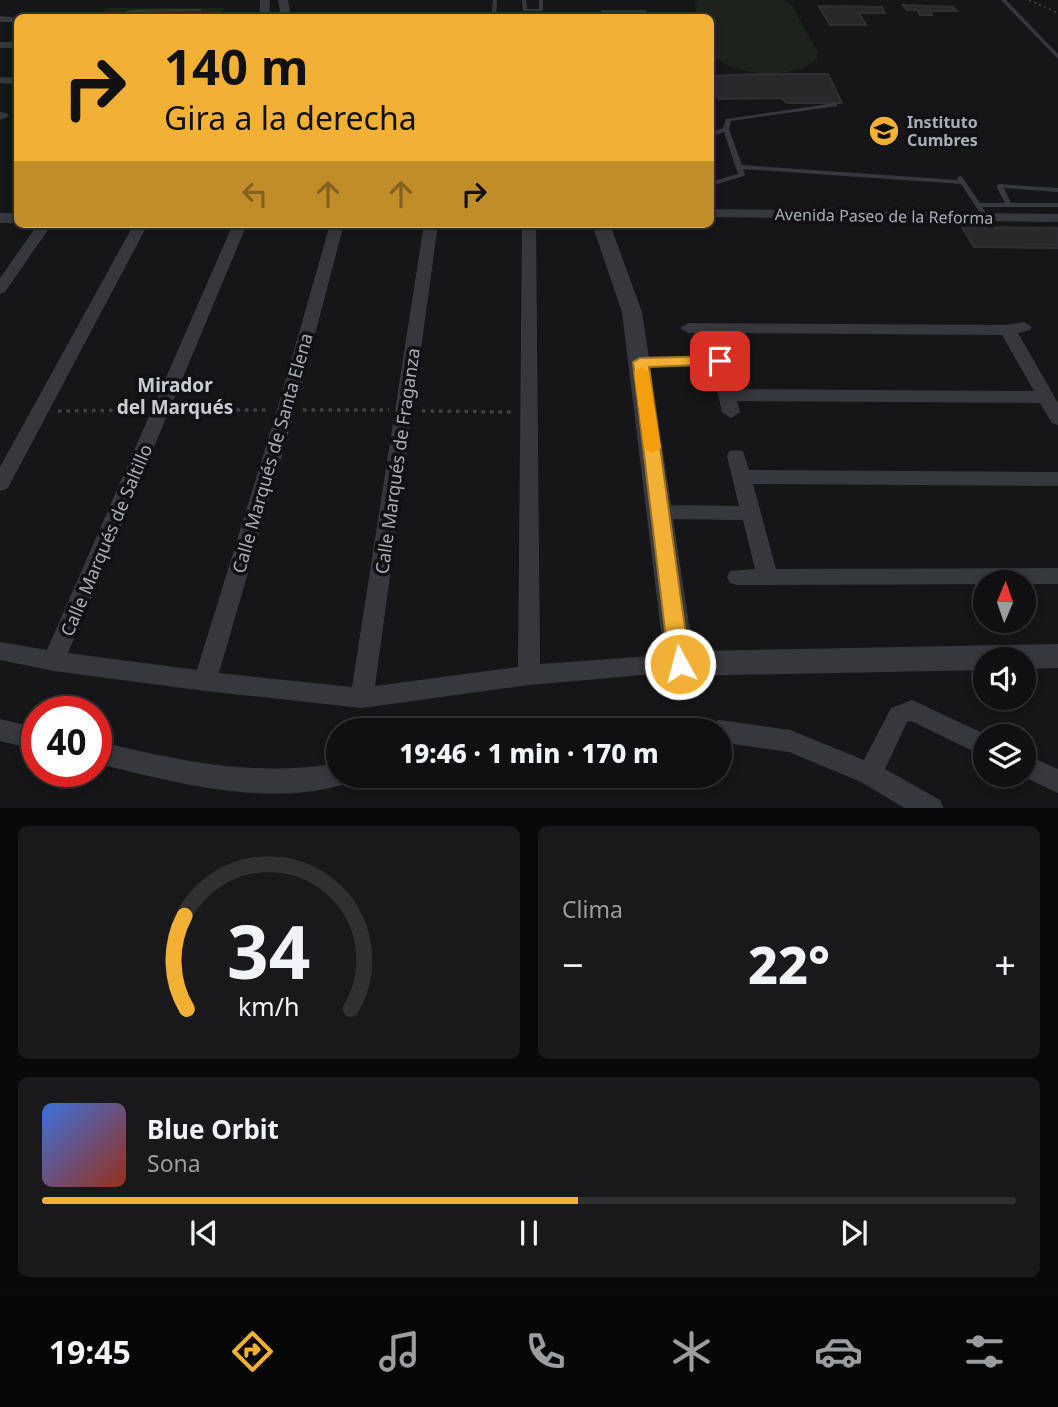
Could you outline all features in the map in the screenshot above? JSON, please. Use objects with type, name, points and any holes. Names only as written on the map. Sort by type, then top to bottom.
[{"type":"street","name":"Avenida Paseo de la Reforma","points":[[714,213],[1058,218]]},
{"type":"street","points":[[0,289],[42,228]]},
{"type":"street","points":[[0,484],[139,228]]},
{"type":"street","name":"Calle Marqués de Saltillo","points":[[54,661],[238,228]]},
{"type":"street","name":"Calle Marqués de Santa Elena","points":[[205,681],[286,410],[336,228]]},
{"type":"street","name":"Calle Marqués de Fraganza","points":[[362,698],[430,228]]},
{"type":"street","points":[[529,228],[529,675]]},
{"type":"street","points":[[602,228],[632,312],[680,664]]},
{"type":"street","points":[[688,328],[1006,330],[1024,327]]},
{"type":"street","points":[[712,328],[730,403],[1046,397]]},
{"type":"street","points":[[1006,330],[1011,334],[1058,419]]},
{"type":"street","points":[[640,362],[720,361]]},
{"type":"street","points":[[736,456],[768,577]]},
{"type":"street","points":[[742,477],[1058,479]]},
{"type":"street","points":[[661,512],[751,513]]},
{"type":"street","points":[[737,577],[1058,576]]},
{"type":"street","points":[[0,651],[205,681],[362,698],[529,675],[680,664],[1058,656]]},
{"type":"street","points":[[870,774],[899,715],[912,710],[973,740]]},
{"type":"street","points":[[0,730],[21,735]]},
{"type":"street","points":[[732,734],[790,741],[870,774],[931,808]]},
{"type":"street","points":[[112,756],[227,781],[326,778]]},
{"type":"street","points":[[1036,771],[1058,781]]},
{"type":"lane","points":[[524,0],[525,10],[528,11],[541,10],[541,0]]},
{"type":"lane","points":[[1003,0],[1058,57]]},
{"type":"lane","points":[[124,14],[130,11],[200,10]]},
{"type":"lane","points":[[714,183],[741,177],[741,167],[726,128],[728,120],[835,105]]},
{"type":"lane","points":[[714,133],[726,128]]},
{"type":"lane","points":[[741,167],[960,179],[986,218]]},
{"type":"lane","points":[[1009,205],[999,186],[1058,190]]},
{"type":"lane","points":[[977,205],[1058,205]]},
{"type":"path","points":[[1029,0],[1058,13]]},
{"type":"shaded area","points":[[698,0],[785,0],[792,5],[818,53],[817,59],[793,71],[778,73],[733,67],[714,55],[714,14],[697,14],[694,5]]},
{"type":"shaded area","points":[[106,8],[225,8],[221,14],[102,14]]},
{"type":"building","points":[[903,5],[953,7],[957,11],[930,11],[932,15],[920,15],[917,10],[907,10]]},
{"type":"building","points":[[819,6],[882,7],[885,13],[859,13],[866,25],[830,25]]},
{"type":"building","points":[[602,11],[645,11],[646,14],[603,14]]},
{"type":"building","points":[[828,74],[842,103],[787,103],[780,98],[719,99],[714,96],[714,76]]},
{"type":"building","points":[[962,227],[1058,228],[1058,248],[974,247]]},
{"type":"slow traffic","points":[[642,372],[652,448]]},
{"type":"place","name":"Instituto Cumbres","points":[[884,131]]},
{"type":"district","name":"Mirador del Marqués","points":[[175,396]]},
{"type":"route","points":[[680,664],[640,362],[720,361]]}]
